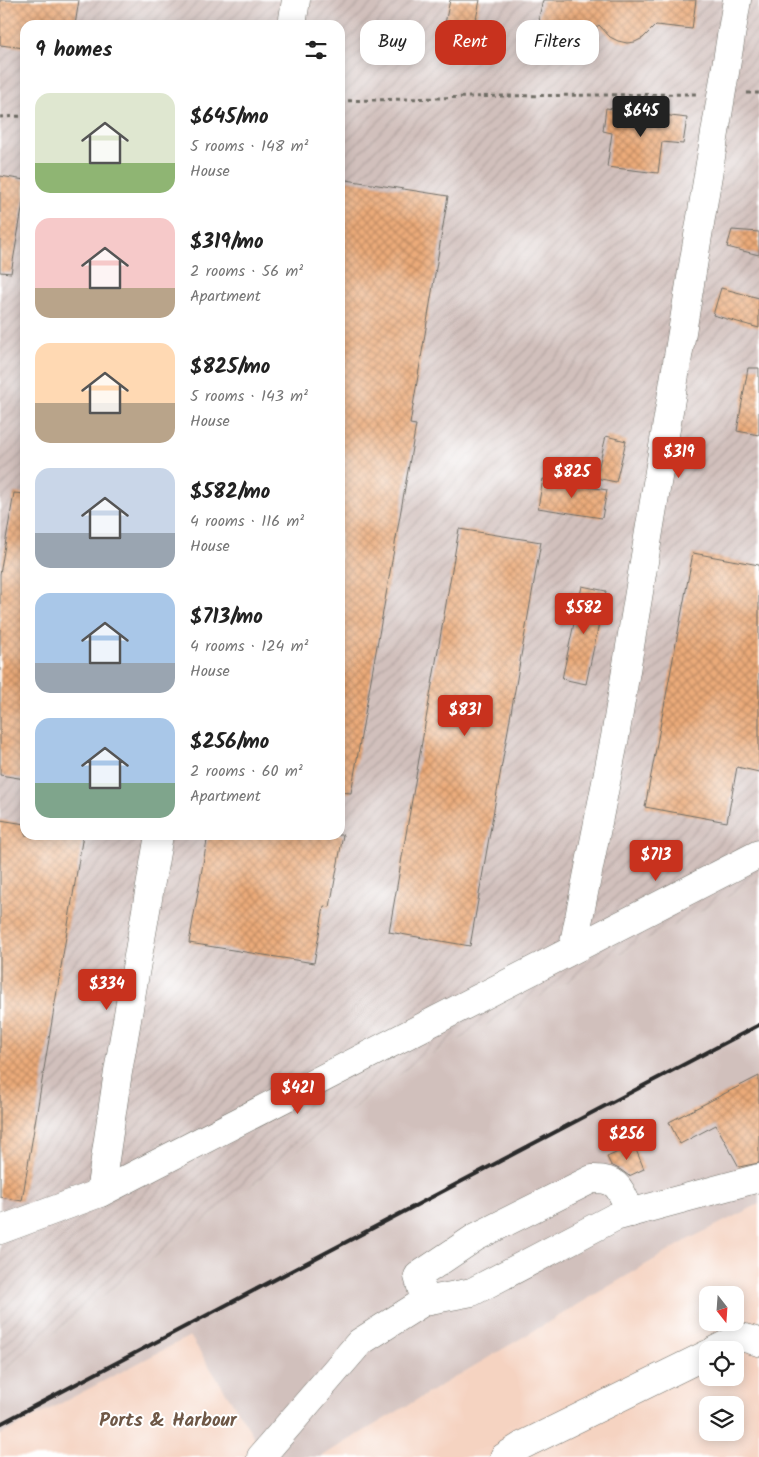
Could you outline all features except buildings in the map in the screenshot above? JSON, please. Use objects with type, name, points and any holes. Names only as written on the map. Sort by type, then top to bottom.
[{"type":"main road","points":[[293,20],[296,0]]},
{"type":"main road","points":[[573,948],[615,736],[737,0]]},
{"type":"main road","points":[[100,1193],[118,1072],[158,840]]},
{"type":"main road","points":[[0,1230],[100,1193],[759,854]]},
{"type":"main road","points":[[425,1301],[418,1276],[476,1237],[592,1178],[606,1178],[617,1185],[631,1213]]},
{"type":"main road","points":[[261,1457],[360,1342],[425,1301],[472,1292],[615,1217],[759,1178]]},
{"type":"main road","points":[[738,1341],[753,1335]]},
{"type":"main road","points":[[504,1457],[699,1358]]},
{"type":"path","points":[[345,101],[501,96],[759,93]]},
{"type":"path","points":[[0,118],[20,116]]},
{"type":"shaded area","points":[[0,0],[759,0],[759,881],[415,1064],[0,1374]]},
{"type":"shaded area","points":[[759,881],[759,1457],[0,1457],[0,1374]]},
{"type":"shaded area","points":[[759,881],[759,1204],[689,1239],[320,1457],[267,1457],[190,1336],[0,1435],[0,1374],[415,1064]]},
{"type":"railway","points":[[0,1424],[759,1025]]},
{"type":"district","name":"Ports & Harbour","points":[[168,1421]]}]
